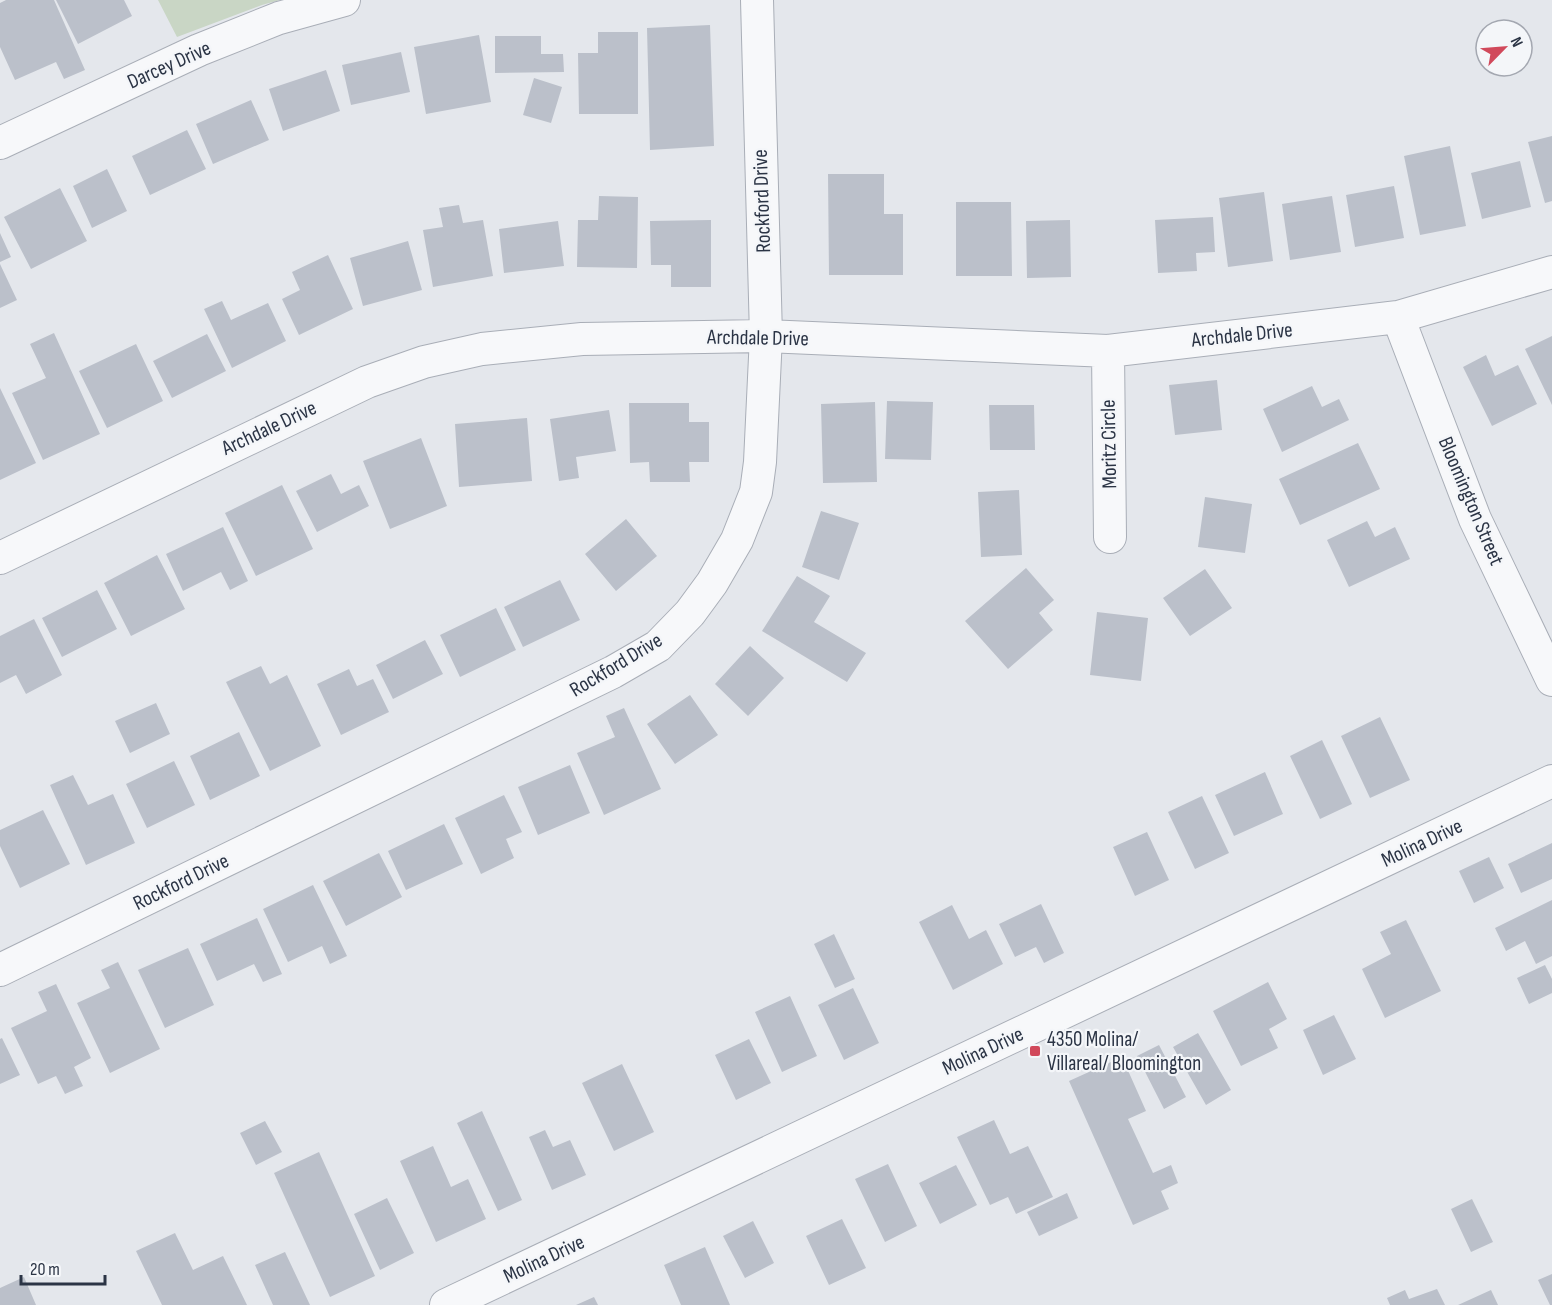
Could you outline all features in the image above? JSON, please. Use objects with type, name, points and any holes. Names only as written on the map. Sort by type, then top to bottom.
[{"type":"street","name":"Darcey Drive","points":[[0,143],[199,50],[279,18],[344,0]]},
{"type":"street","name":"Rockford Drive","points":[[0,970],[613,672],[658,646],[690,613],[712,583],[737,540],[756,492],[760,462],[766,336],[757,0]]},
{"type":"street","name":"Archdale Drive","points":[[0,558],[367,382],[424,362],[482,349],[582,339],[766,336],[1108,351],[1398,317],[1552,273]]},
{"type":"street","name":"Bloomington Street","points":[[1398,317],[1475,519],[1552,680]]},
{"type":"street","name":"Moritz Circle","points":[[1108,351],[1110,537]]},
{"type":"street","name":"Molina Drive","points":[[446,1305],[1552,781]]},
{"type":"green space","points":[[158,0],[280,0],[177,37]]},
{"type":"building","points":[[6,0],[54,0],[85,70],[64,79],[56,62],[15,80],[0,47],[0,3]]},
{"type":"building","points":[[56,0],[124,0],[132,16],[78,44]]},
{"type":"building","points":[[710,25],[714,146],[650,150],[647,28]]},
{"type":"building","points":[[598,32],[638,32],[638,114],[579,114],[578,53],[598,53]]},
{"type":"building","points":[[479,35],[491,102],[426,114],[414,47]]},
{"type":"building","points":[[495,36],[541,36],[541,54],[563,54],[564,72],[495,73]]},
{"type":"building","points":[[401,52],[410,92],[351,105],[342,65]]},
{"type":"building","points":[[326,70],[340,111],[283,131],[269,89]]},
{"type":"building","points":[[534,78],[562,87],[551,123],[523,115]]},
{"type":"building","points":[[251,100],[269,140],[213,164],[196,124]]},
{"type":"building","points":[[187,130],[206,169],[150,195],[132,156]]},
{"type":"building","points":[[1552,136],[1552,201],[1545,203],[1528,142]]},
{"type":"building","points":[[1450,146],[1466,226],[1420,235],[1404,156]]},
{"type":"building","points":[[1520,161],[1531,207],[1482,219],[1471,173]]},
{"type":"building","points":[[107,169],[127,211],[92,228],[73,186]]},
{"type":"building","points":[[828,174],[884,174],[884,214],[903,214],[903,275],[829,275]]},
{"type":"building","points":[[1394,186],[1404,238],[1355,247],[1346,195]]},
{"type":"building","points":[[60,188],[87,241],[31,269],[4,217]]},
{"type":"building","points":[[1264,192],[1273,261],[1228,267],[1219,198]]},
{"type":"building","points":[[599,196],[638,197],[637,268],[577,267],[578,220],[598,220]]},
{"type":"building","points":[[1332,196],[1341,252],[1290,260],[1282,204]]},
{"type":"building","points":[[956,202],[1011,202],[1012,276],[956,276]]},
{"type":"building","points":[[459,205],[463,223],[483,220],[493,276],[433,287],[423,230],[443,227],[439,208]]},
{"type":"building","points":[[1213,217],[1215,252],[1196,253],[1197,271],[1158,273],[1155,220]]},
{"type":"building","points":[[711,220],[711,287],[671,287],[671,265],[651,265],[650,221]]},
{"type":"building","points":[[1070,220],[1071,277],[1027,278],[1026,221]]},
{"type":"building","points":[[558,221],[564,266],[504,273],[499,229]]},
{"type":"building","points":[[0,233],[11,257],[0,262]]},
{"type":"building","points":[[408,241],[422,290],[363,306],[350,258]]},
{"type":"building","points":[[328,255],[353,309],[299,335],[282,299],[300,290],[292,272]]},
{"type":"building","points":[[0,264],[17,300],[0,308]]},
{"type":"building","points":[[222,301],[231,320],[268,303],[286,341],[232,368],[204,309]]},
{"type":"building","points":[[54,333],[100,434],[43,460],[12,393],[46,378],[30,344]]},
{"type":"building","points":[[207,334],[226,371],[172,398],[153,361]]},
{"type":"building","points":[[1552,336],[1552,405],[1525,349]]},
{"type":"building","points":[[136,344],[163,401],[107,428],[79,371]]},
{"type":"building","points":[[1486,355],[1495,376],[1518,365],[1537,404],[1492,426],[1463,367]]},
{"type":"building","points":[[1217,380],[1222,430],[1175,435],[1169,385]]},
{"type":"building","points":[[1312,386],[1322,407],[1339,399],[1349,420],[1282,452],[1263,409]]},
{"type":"building","points":[[0,388],[36,463],[0,480]]},
{"type":"building","points":[[887,401],[933,402],[931,460],[885,459]]},
{"type":"building","points":[[875,402],[877,482],[823,483],[821,404]]},
{"type":"building","points":[[629,403],[689,403],[689,422],[709,422],[709,462],[689,462],[690,482],[650,482],[649,462],[630,463]]},
{"type":"building","points":[[989,405],[1034,405],[1035,450],[990,450]]},
{"type":"building","points":[[609,410],[616,451],[576,457],[579,478],[559,481],[550,419]]},
{"type":"building","points":[[527,418],[532,481],[459,487],[455,424]]},
{"type":"building","points":[[421,438],[447,506],[390,529],[363,461]]},
{"type":"building","points":[[1358,443],[1380,489],[1300,525],[1279,479]]},
{"type":"building","points":[[331,474],[341,494],[359,485],[369,506],[317,532],[296,491]]},
{"type":"building","points":[[282,485],[313,549],[256,576],[225,513]]},
{"type":"building","points":[[1019,490],[1022,555],[981,557],[978,492]]},
{"type":"building","points":[[1205,497],[1252,504],[1245,553],[1198,547]]},
{"type":"building","points":[[821,511],[859,523],[839,580],[802,567]]},
{"type":"building","points":[[626,519],[657,556],[616,591],[585,554]]},
{"type":"building","points":[[1367,521],[1375,537],[1395,527],[1410,559],[1349,587],[1327,540]]},
{"type":"building","points":[[223,527],[248,581],[230,590],[221,572],[183,591],[166,554]]},
{"type":"building","points":[[157,555],[185,609],[131,636],[104,583]]},
{"type":"building","points":[[1026,568],[1054,600],[1039,613],[1053,630],[1008,669],[965,621]]},
{"type":"building","points":[[1205,569],[1232,608],[1190,636],[1163,598]]},
{"type":"building","points":[[797,576],[830,596],[814,622],[866,653],[847,682],[762,631]]},
{"type":"building","points":[[560,580],[580,620],[523,647],[504,607]]},
{"type":"building","points":[[97,590],[117,629],[62,657],[42,618]]},
{"type":"building","points":[[496,608],[516,650],[460,677],[440,635]]},
{"type":"building","points":[[1097,612],[1148,618],[1141,681],[1090,675]]},
{"type":"building","points":[[34,619],[62,675],[26,694],[16,675],[0,683],[0,636]]},
{"type":"building","points":[[425,640],[443,674],[393,699],[376,665]]},
{"type":"building","points":[[750,646],[784,678],[748,716],[715,684]]},
{"type":"building","points":[[261,666],[270,684],[287,675],[321,746],[270,771],[226,682]]},
{"type":"building","points":[[349,669],[357,686],[373,679],[389,712],[341,735],[317,684]]},
{"type":"building","points":[[690,695],[718,735],[675,764],[647,724]]},
{"type":"building","points":[[156,703],[170,734],[130,753],[115,721]]},
{"type":"building","points":[[624,708],[661,789],[604,815],[577,753],[615,737],[606,716]]},
{"type":"building","points":[[1380,717],[1410,780],[1370,798],[1341,736]]},
{"type":"building","points":[[239,732],[260,776],[210,800],[190,756]]},
{"type":"building","points":[[1322,740],[1352,804],[1320,819],[1290,756]]},
{"type":"building","points":[[174,761],[195,805],[147,828],[126,784]]},
{"type":"building","points":[[570,765],[590,813],[538,835],[518,787]]},
{"type":"building","points":[[1265,772],[1283,814],[1234,836],[1215,795]]},
{"type":"building","points":[[73,775],[88,805],[113,794],[135,843],[86,865],[50,785]]},
{"type":"building","points":[[504,795],[522,832],[506,839],[514,858],[481,874],[455,818]]},
{"type":"building","points":[[1202,796],[1229,853],[1195,869],[1168,812]]},
{"type":"building","points":[[43,810],[70,864],[20,888],[0,846],[0,830]]},
{"type":"building","points":[[444,824],[463,864],[406,890],[388,851]]},
{"type":"building","points":[[1147,832],[1169,880],[1135,896],[1113,847]]},
{"type":"building","points":[[1552,843],[1552,879],[1521,893],[1508,864]]},
{"type":"building","points":[[379,853],[402,897],[346,926],[323,881]]},
{"type":"building","points":[[1489,857],[1504,888],[1474,903],[1459,871]]},
{"type":"building","points":[[313,885],[347,956],[330,964],[322,946],[288,962],[263,909]]},
{"type":"building","points":[[1552,900],[1552,956],[1536,964],[1525,941],[1506,951],[1495,928]]},
{"type":"building","points":[[1041,904],[1064,953],[1044,963],[1036,947],[1015,957],[999,924]]},
{"type":"building","points":[[952,905],[969,939],[986,930],[1003,964],[953,990],[919,922]]},
{"type":"building","points":[[257,918],[282,974],[263,982],[254,964],[217,981],[200,944]]},
{"type":"building","points":[[1406,920],[1441,991],[1385,1018],[1362,969],[1391,954],[1380,932]]},
{"type":"building","points":[[834,934],[855,979],[835,988],[814,944]]},
{"type":"building","points":[[188,948],[214,1005],[165,1028],[138,970]]},
{"type":"building","points":[[118,962],[160,1049],[110,1073],[77,1003],[110,988],[101,970]]},
{"type":"building","points":[[1545,965],[1552,979],[1552,993],[1529,1004],[1517,978]]},
{"type":"building","points":[[1268,982],[1287,1019],[1269,1029],[1278,1048],[1241,1066],[1213,1011]]},
{"type":"building","points":[[56,984],[91,1058],[74,1067],[83,1086],[65,1094],[56,1076],[38,1084],[11,1028],[47,1011],[38,992]]},
{"type":"building","points":[[853,988],[879,1043],[844,1060],[818,1005]]},
{"type":"building","points":[[790,996],[817,1056],[782,1072],[755,1012]]},
{"type":"building","points":[[1334,1015],[1356,1059],[1323,1075],[1303,1030]]},
{"type":"building","points":[[1198,1033],[1231,1090],[1206,1105],[1173,1047]]},
{"type":"building","points":[[2,1038],[20,1075],[0,1084],[0,1039]]},
{"type":"building","points":[[749,1039],[771,1083],[736,1100],[715,1055]]},
{"type":"building","points":[[1159,1045],[1186,1097],[1164,1109],[1137,1056]]},
{"type":"building","points":[[1122,1057],[1146,1111],[1128,1119],[1153,1173],[1171,1165],[1178,1183],[1161,1191],[1169,1209],[1133,1225],[1069,1081]]},
{"type":"building","points":[[622,1064],[654,1132],[614,1151],[582,1083]]},
{"type":"building","points":[[482,1111],[522,1200],[498,1211],[457,1123]]},
{"type":"building","points":[[994,1120],[1010,1154],[1028,1146],[1053,1197],[1016,1214],[1008,1197],[990,1205],[957,1137]]},
{"type":"building","points":[[265,1121],[282,1152],[256,1165],[240,1133]]},
{"type":"building","points":[[545,1130],[553,1147],[570,1140],[586,1175],[552,1190],[529,1137]]},
{"type":"building","points":[[433,1146],[451,1187],[468,1179],[486,1219],[436,1242],[400,1161]]},
{"type":"building","points":[[319,1152],[375,1276],[330,1297],[274,1173]]},
{"type":"building","points":[[888,1164],[917,1226],[885,1242],[855,1179]]},
{"type":"building","points":[[956,1165],[977,1205],[940,1224],[919,1183]]},
{"type":"building","points":[[1067,1193],[1078,1218],[1039,1236],[1027,1212]]},
{"type":"building","points":[[387,1198],[414,1253],[380,1270],[354,1214]]},
{"type":"building","points":[[1472,1199],[1493,1242],[1471,1252],[1451,1209]]},
{"type":"building","points":[[842,1219],[866,1268],[829,1285],[806,1236]]},
{"type":"building","points":[[753,1221],[774,1263],[745,1278],[723,1236]]},
{"type":"building","points":[[175,1233],[193,1270],[223,1256],[247,1305],[162,1305],[136,1251]]},
{"type":"building","points":[[705,1247],[730,1305],[681,1305],[664,1265]]},
{"type":"building","points":[[285,1252],[310,1305],[273,1305],[255,1265]]},
{"type":"building","points":[[1552,1274],[1552,1305],[1550,1305],[1538,1280]]},
{"type":"building","points":[[24,1277],[36,1305],[0,1305],[0,1288]]},
{"type":"building","points":[[1437,1289],[1445,1305],[1390,1305],[1387,1298],[1405,1290],[1409,1299]]},
{"type":"building","points":[[1491,1290],[1498,1305],[1458,1305]]},
{"type":"building","points":[[594,1297],[598,1305],[576,1305]]},
{"type":"place","name":"4350 Molina/ Villareal/ Bloomington","points":[[1035,1051]]}]
